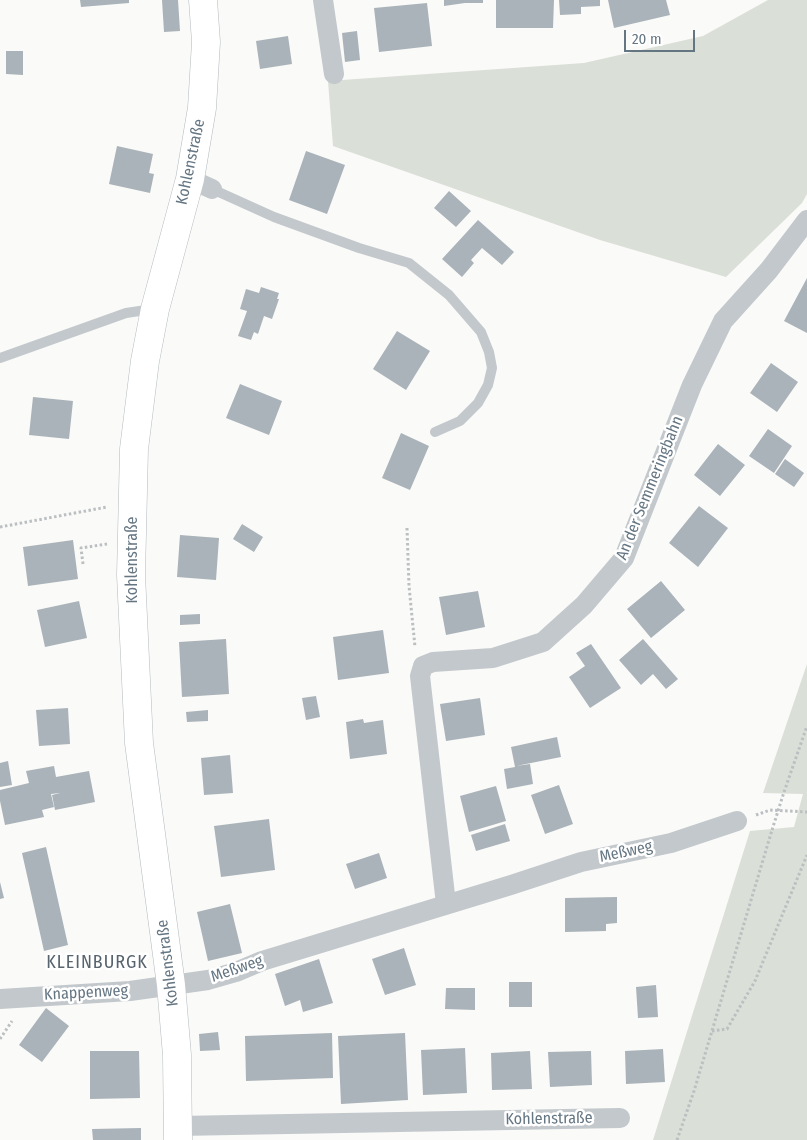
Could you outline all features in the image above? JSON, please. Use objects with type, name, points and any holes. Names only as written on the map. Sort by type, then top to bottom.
[{"type":"street","name":"Kohlenstraße","points":[[203,0],[206,42],[202,108],[201,184],[155,309],[145,361],[134,449],[132,574],[139,744],[171,984],[178,1055],[178,1133],[620,1118]]},
{"type":"street","points":[[323,0],[334,74]]},
{"type":"street","name":"An der Semmeringbahn","points":[[423,666],[433,662],[493,658],[543,642],[584,605],[619,565],[624,558],[647,504],[663,456],[692,385],[723,321],[769,270],[807,220]]},
{"type":"street","points":[[423,666],[420,676],[446,904]]},
{"type":"street","name":"Meßweg","points":[[171,984],[208,980],[236,972],[262,960],[581,862],[671,843],[737,821]]},
{"type":"street","name":"Knappenweg","points":[[0,999],[130,991],[171,984]]},
{"type":"lane","points":[[201,184],[274,216],[360,248],[409,262],[449,295],[481,332],[489,352],[492,368],[488,385],[478,403],[460,421],[435,432]]},
{"type":"lane","points":[[0,358],[126,313],[155,309]]},
{"type":"path","points":[[0,528],[114,505],[133,506]]},
{"type":"path","points":[[407,528],[409,586],[415,650],[423,666]]},
{"type":"path","points":[[83,564],[81,548],[108,544]]},
{"type":"path","points":[[677,1140],[712,1031],[772,830],[807,726]]},
{"type":"path","points":[[737,821],[770,810],[807,812]]},
{"type":"path","points":[[712,1031],[728,1030],[755,982],[807,854]]},
{"type":"shaded area","points":[[768,0],[807,0],[807,194],[802,203],[726,277],[600,240],[333,146],[328,81],[584,63],[703,36]]},
{"type":"shaded area","points":[[807,664],[807,1140],[653,1140],[750,831],[794,827],[803,794],[763,793]]},
{"type":"building","points":[[80,0],[129,0],[129,3],[81,7]]},
{"type":"building","points":[[162,0],[178,0],[180,31],[164,32]]},
{"type":"building","points":[[444,0],[483,0],[483,3],[444,6]]},
{"type":"building","points":[[496,0],[554,0],[553,28],[496,28]]},
{"type":"building","points":[[559,0],[600,0],[600,6],[581,7],[581,14],[560,15]]},
{"type":"building","points":[[608,0],[666,0],[670,15],[614,28]]},
{"type":"building","points":[[427,3],[432,46],[379,52],[374,8]]},
{"type":"building","points":[[357,31],[360,60],[345,62],[342,33]]},
{"type":"building","points":[[288,36],[292,64],[260,69],[256,41]]},
{"type":"building","points":[[6,51],[23,51],[23,75],[6,74]]},
{"type":"building","points":[[117,146],[153,154],[149,173],[154,174],[150,193],[109,184]]},
{"type":"building","points":[[306,151],[345,165],[327,214],[289,200]]},
{"type":"building","points":[[449,191],[471,211],[456,227],[434,208]]},
{"type":"building","points":[[478,220],[514,252],[502,265],[482,248],[471,260],[474,263],[462,277],[442,259]]},
{"type":"building","points":[[807,278],[807,333],[784,321]]},
{"type":"building","points":[[261,287],[279,293],[277,299],[279,299],[272,319],[264,316],[258,334],[254,332],[251,340],[238,336],[247,311],[240,309],[246,289],[259,293]]},
{"type":"building","points":[[397,331],[430,351],[406,390],[373,369]]},
{"type":"building","points":[[771,363],[798,382],[777,412],[750,393]]},
{"type":"building","points":[[240,384],[282,401],[269,435],[226,418]]},
{"type":"building","points":[[33,397],[73,401],[69,439],[29,435]]},
{"type":"building","points":[[768,429],[792,446],[774,473],[749,456]]},
{"type":"building","points":[[401,433],[429,446],[410,490],[382,478]]},
{"type":"building","points":[[718,444],[745,465],[720,496],[694,475]]},
{"type":"building","points":[[785,459],[804,473],[794,487],[775,474]]},
{"type":"building","points":[[699,506],[728,528],[698,567],[669,543]]},
{"type":"building","points":[[242,524],[263,537],[254,552],[233,539]]},
{"type":"building","points":[[180,535],[219,538],[216,580],[177,577]]},
{"type":"building","points":[[73,540],[78,579],[28,586],[23,547]]},
{"type":"building","points":[[661,581],[685,610],[651,638],[627,609]]},
{"type":"building","points":[[478,591],[485,627],[446,635],[439,597]]},
{"type":"building","points":[[79,601],[87,638],[45,647],[37,610]]},
{"type":"building","points":[[200,614],[200,624],[180,625],[180,615]]},
{"type":"building","points":[[383,630],[389,673],[338,680],[333,637]]},
{"type":"building","points":[[226,639],[229,694],[182,697],[179,642]]},
{"type":"building","points":[[643,639],[678,679],[666,689],[653,674],[641,685],[619,660]]},
{"type":"building","points":[[591,644],[621,688],[590,708],[569,677],[585,666],[576,653]]},
{"type":"building","points":[[316,696],[320,717],[306,720],[302,698]]},
{"type":"building","points":[[480,698],[485,735],[446,741],[440,704]]},
{"type":"building","points":[[68,708],[70,744],[39,746],[36,710]]},
{"type":"building","points":[[208,710],[208,721],[187,722],[186,712]]},
{"type":"building","points":[[363,719],[364,723],[383,720],[387,754],[350,759],[346,722]]},
{"type":"building","points":[[557,737],[561,757],[516,766],[530,764],[533,784],[507,789],[504,769],[515,767],[511,747]]},
{"type":"building","points":[[230,755],[233,793],[204,795],[201,758]]},
{"type":"building","points":[[8,761],[12,785],[0,787],[0,763]]},
{"type":"building","points":[[54,766],[56,777],[89,771],[95,802],[55,810],[52,795],[60,793],[51,794],[54,807],[42,810],[44,817],[5,825],[0,801],[0,790],[29,783],[26,771]]},
{"type":"building","points":[[559,785],[573,824],[545,834],[531,795]]},
{"type":"building","points":[[496,786],[506,821],[469,832],[460,796]]},
{"type":"building","points":[[269,819],[275,870],[221,877],[214,826]]},
{"type":"building","points":[[505,824],[510,841],[476,851],[471,835]]},
{"type":"building","points":[[46,847],[68,945],[44,951],[22,853]]},
{"type":"building","points":[[379,853],[387,878],[355,889],[346,864]]},
{"type":"building","points":[[0,882],[4,898],[0,899]]},
{"type":"building","points":[[617,897],[617,923],[606,924],[606,931],[565,932],[565,898]]},
{"type":"building","points":[[230,904],[242,953],[208,961],[197,912]]},
{"type":"building","points":[[404,948],[416,985],[385,995],[372,959]]},
{"type":"building","points":[[319,959],[333,1003],[303,1012],[300,1000],[285,1006],[275,974]]},
{"type":"building","points":[[509,982],[532,982],[532,1007],[509,1007]]},
{"type":"building","points":[[656,985],[658,1017],[638,1018],[636,987]]},
{"type":"building","points":[[446,988],[475,988],[475,1010],[445,1009]]},
{"type":"building","points":[[46,1008],[69,1026],[42,1062],[19,1045]]},
{"type":"building","points":[[218,1032],[220,1050],[200,1051],[199,1034]]},
{"type":"building","points":[[332,1033],[333,1078],[246,1081],[245,1036]]},
{"type":"building","points":[[405,1033],[408,1100],[341,1104],[338,1036]]},
{"type":"building","points":[[465,1048],[467,1093],[423,1095],[421,1050]]},
{"type":"building","points":[[663,1049],[665,1082],[626,1084],[625,1051]]},
{"type":"building","points":[[90,1051],[139,1051],[140,1098],[90,1099]]},
{"type":"building","points":[[530,1051],[532,1089],[492,1090],[491,1053]]},
{"type":"building","points":[[591,1051],[592,1085],[550,1087],[548,1052]]},
{"type":"building","points":[[141,1128],[141,1140],[93,1140],[92,1129]]},
{"type":"district","name":"KLEINBURGK","points":[[97,963]]}]
